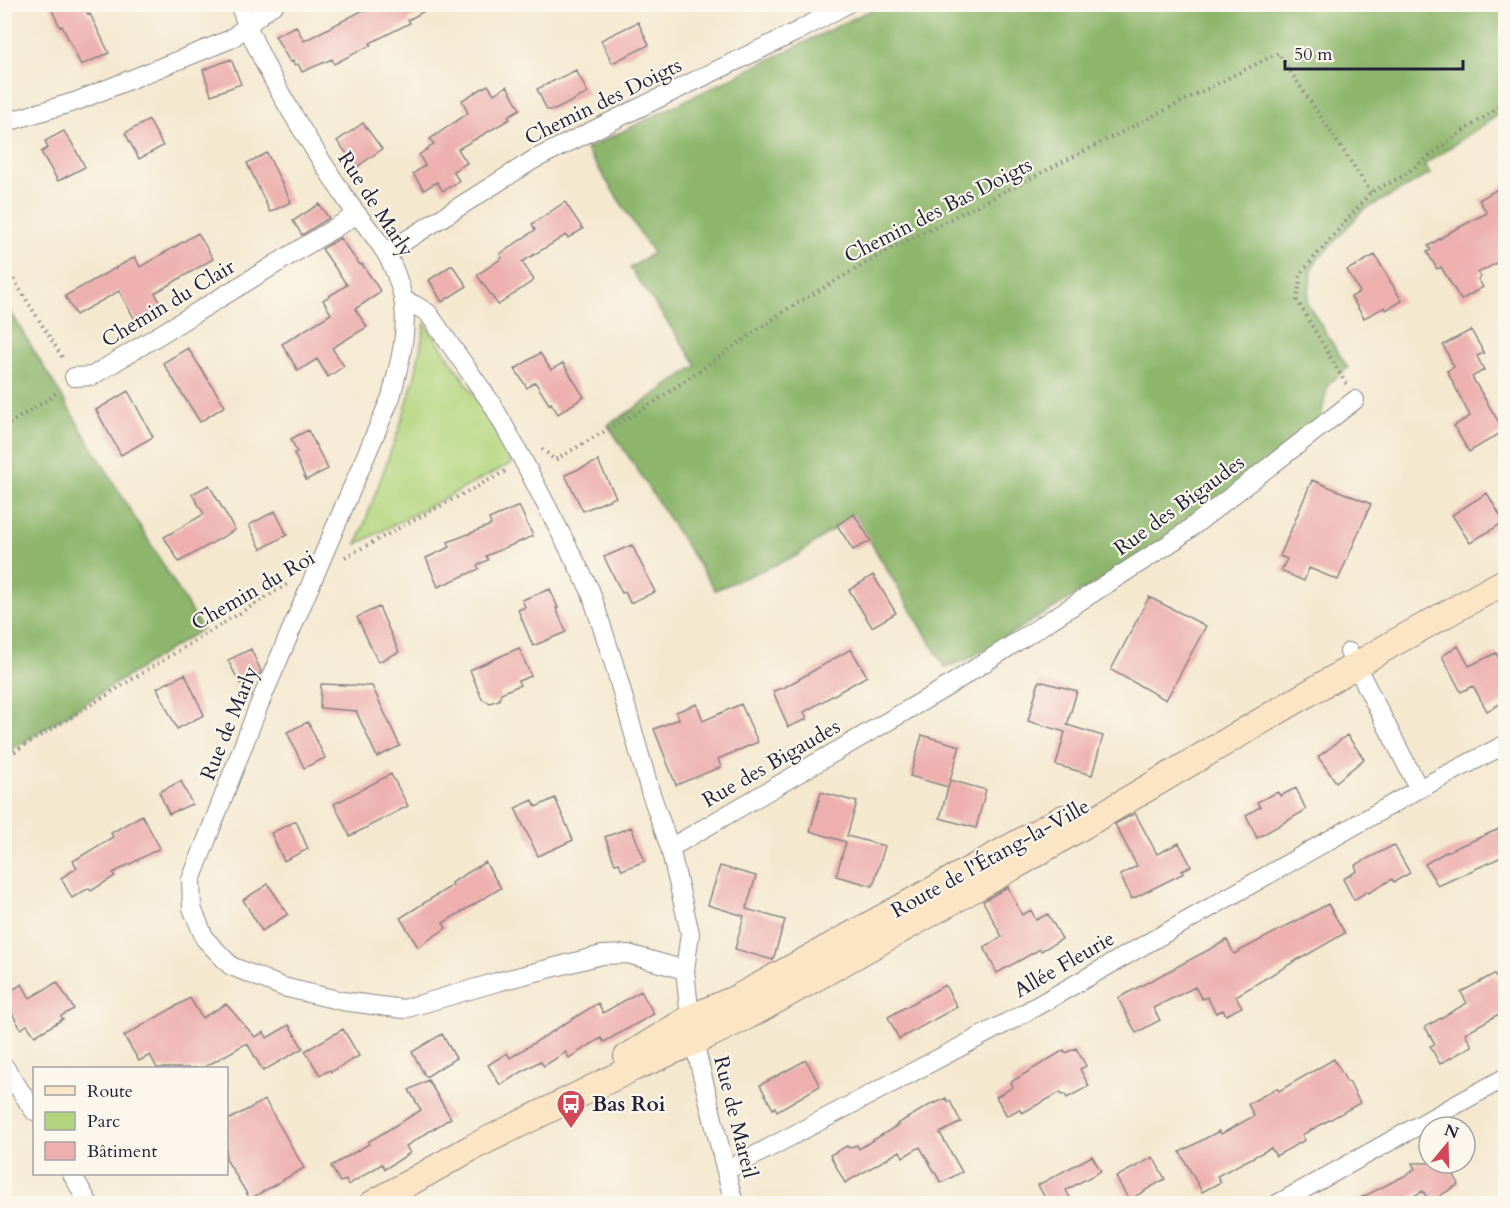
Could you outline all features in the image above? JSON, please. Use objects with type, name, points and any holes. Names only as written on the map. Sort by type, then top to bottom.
[{"type":"street","name":"Rue de Marly","points":[[239,4],[259,54],[305,136],[356,215],[386,253],[400,285],[405,322],[402,354],[390,398],[259,705],[191,880],[192,908],[205,939],[231,966],[283,987],[342,1001],[404,1009],[602,955],[628,954],[685,970]]},
{"type":"street","points":[[4,123],[77,101],[231,39],[275,4]]},
{"type":"street","name":"Chemin des Doigts","points":[[386,253],[533,160],[798,31],[847,4]]},
{"type":"street","name":"Chemin du Clair","points":[[74,377],[92,376],[356,215]]},
{"type":"street","points":[[403,300],[415,304],[428,313],[492,404],[590,590],[614,664],[650,792],[670,848],[690,933],[685,970],[692,1030]]},
{"type":"street","name":"Rue des Bigaudes","points":[[670,848],[945,688],[1176,540],[1355,400]]},
{"type":"street","name":"Route de l'Étang-la-Ville","points":[[1352,659],[1389,627],[1506,563]]},
{"type":"street","name":"Route de l'Étang-la-Ville","points":[[372,1203],[471,1148],[633,1068],[692,1030],[748,1016],[851,946],[932,901],[1022,862],[1352,659],[1506,581]]},
{"type":"street","points":[[1352,659],[1419,789]]},
{"type":"street","name":"Allée Fleurie","points":[[727,1170],[1021,1015],[1419,789],[1506,744]]},
{"type":"street","name":"Rue de Mareil","points":[[692,1030],[734,1203]]},
{"type":"street","points":[[4,1066],[33,1110]]},
{"type":"street","points":[[1277,1203],[1506,1077]]},
{"type":"street","points":[[73,1175],[89,1203]]},
{"type":"path","name":"Chemin des Bas Doigts","points":[[539,446],[555,460],[653,403],[789,308],[883,253],[1278,53],[1371,192]]},
{"type":"path","points":[[1355,400],[1297,300],[1301,273],[1371,192],[1403,176],[1457,135],[1506,103]]},
{"type":"path","points":[[4,264],[74,377],[50,398],[4,427]]},
{"type":"path","name":"Chemin du Roi","points":[[4,758],[302,575],[352,554],[524,462]]},
{"type":"green space","points":[[881,5],[1505,5],[1505,110],[1424,165],[1430,174],[1362,211],[1313,265],[1307,303],[1348,368],[1328,384],[1320,421],[1168,540],[967,660],[945,667],[854,514],[796,556],[715,590],[608,425],[697,365],[630,268],[653,253],[586,149]]},
{"type":"green space","points":[[4,301],[202,629],[5,754],[4,754]]},
{"type":"green space","points":[[425,323],[487,413],[512,463],[357,544],[399,429],[415,376]]},
{"type":"building","points":[[49,4],[83,4],[109,53],[81,65]]},
{"type":"building","points":[[375,4],[437,4],[408,20],[410,23],[334,64],[332,59],[302,72],[298,64],[294,65],[293,61],[290,62],[275,36],[296,26],[304,41]]},
{"type":"building","points":[[638,22],[649,45],[612,63],[601,40]]},
{"type":"building","points":[[231,59],[241,84],[211,95],[203,70]]},
{"type":"building","points":[[576,70],[588,93],[555,110],[547,110],[537,89]]},
{"type":"building","points":[[488,85],[494,94],[507,86],[520,109],[508,116],[510,119],[458,149],[467,163],[453,171],[459,181],[443,191],[437,182],[424,190],[413,174],[425,165],[419,155],[434,144],[430,139],[468,113],[462,100]]},
{"type":"building","points":[[149,120],[163,146],[139,159],[125,133]]},
{"type":"building","points":[[363,123],[382,149],[357,167],[337,141]]},
{"type":"building","points":[[64,131],[85,167],[58,181],[41,152],[48,148],[45,141]]},
{"type":"building","points":[[267,153],[291,202],[270,212],[247,163]]},
{"type":"building","points":[[1506,184],[1506,258],[1478,273],[1481,277],[1478,279],[1483,287],[1461,300],[1441,267],[1437,269],[1427,252],[1431,250],[1428,246],[1487,213],[1479,200]]},
{"type":"building","points":[[565,202],[583,229],[568,238],[566,235],[522,262],[534,280],[498,305],[477,275],[502,258],[500,254],[535,230],[532,224]]},
{"type":"building","points":[[319,204],[329,218],[302,235],[293,221]]},
{"type":"building","points":[[198,233],[213,259],[155,293],[164,310],[138,325],[119,291],[76,315],[65,296],[135,257],[140,267]]},
{"type":"building","points":[[340,238],[381,292],[355,309],[367,327],[332,348],[344,366],[328,377],[317,359],[298,371],[282,344],[331,314],[323,300],[347,285],[322,249]]},
{"type":"building","points":[[1375,255],[1402,301],[1364,318],[1351,297],[1360,292],[1347,270]]},
{"type":"building","points":[[452,265],[467,286],[442,302],[429,280]]},
{"type":"building","points":[[1471,330],[1484,353],[1477,356],[1484,370],[1472,377],[1504,431],[1469,452],[1454,426],[1470,416],[1447,371],[1454,367],[1443,345]]},
{"type":"building","points":[[188,348],[225,406],[200,422],[163,363]]},
{"type":"building","points":[[540,353],[551,370],[563,363],[584,397],[558,414],[535,382],[527,388],[515,369]]},
{"type":"building","points":[[128,391],[153,437],[121,455],[96,410]]},
{"type":"building","points":[[308,430],[328,469],[306,480],[294,453],[297,452],[291,439]]},
{"type":"building","points":[[598,461],[616,497],[583,511],[565,475]]},
{"type":"building","points":[[1312,480],[1371,504],[1338,580],[1309,568],[1304,581],[1281,571],[1287,559],[1280,556]]},
{"type":"building","points":[[209,485],[235,530],[179,562],[164,537],[204,514],[192,494]]},
{"type":"building","points":[[1487,493],[1504,522],[1470,543],[1452,515]]},
{"type":"building","points":[[519,506],[533,536],[486,556],[488,560],[477,565],[479,569],[438,587],[426,558],[450,547],[448,542],[491,525],[489,519]]},
{"type":"building","points":[[275,511],[287,535],[261,549],[249,525]]},
{"type":"building","points":[[854,514],[871,541],[853,550],[837,525]]},
{"type":"building","points":[[632,545],[655,592],[630,603],[625,592],[622,593],[604,557]]},
{"type":"building","points":[[873,575],[896,613],[872,627],[849,590]]},
{"type":"building","points":[[550,589],[566,632],[533,646],[518,610],[525,607],[522,600]]},
{"type":"building","points":[[1149,597],[1206,626],[1166,700],[1111,670]]},
{"type":"building","points":[[379,607],[399,652],[378,662],[357,617]]},
{"type":"building","points":[[1458,646],[1469,666],[1496,653],[1506,669],[1506,701],[1487,711],[1473,686],[1461,692],[1442,656]]},
{"type":"building","points":[[519,648],[531,676],[518,681],[520,685],[501,693],[499,700],[490,703],[482,699],[470,670]]},
{"type":"building","points":[[251,649],[261,671],[260,674],[240,684],[228,660]]},
{"type":"building","points":[[851,649],[867,676],[804,712],[807,719],[788,727],[773,691],[785,687]]},
{"type":"building","points":[[185,674],[204,715],[177,729],[157,688]]},
{"type":"building","points":[[1039,681],[1077,691],[1067,725],[1103,736],[1092,775],[1056,765],[1065,732],[1028,721]]},
{"type":"building","points":[[321,684],[372,686],[400,746],[377,757],[356,711],[320,708]]},
{"type":"building","points":[[697,704],[703,721],[741,704],[758,742],[718,759],[721,767],[676,785],[654,729],[679,719],[676,712]]},
{"type":"building","points":[[308,722],[325,758],[304,768],[287,732]]},
{"type":"building","points":[[922,735],[960,746],[948,787],[910,776]]},
{"type":"building","points":[[1347,735],[1364,759],[1336,782],[1318,757]]},
{"type":"building","points":[[391,774],[408,806],[350,836],[334,804]]},
{"type":"building","points":[[950,780],[986,790],[976,828],[940,818]]},
{"type":"building","points":[[181,781],[192,804],[169,814],[159,792]]},
{"type":"building","points":[[1296,788],[1306,810],[1257,838],[1246,815],[1260,807],[1257,802],[1278,792],[1280,796]]},
{"type":"building","points":[[821,792],[857,802],[847,836],[885,846],[873,886],[836,876],[846,842],[810,831]]},
{"type":"building","points":[[555,798],[573,840],[538,856],[515,808],[533,800],[536,807]]},
{"type":"building","points":[[1135,813],[1157,854],[1179,843],[1191,866],[1182,871],[1184,873],[1132,899],[1120,875],[1137,866],[1115,824]]},
{"type":"building","points":[[142,815],[160,848],[113,873],[115,876],[91,891],[89,888],[72,898],[61,878],[77,868],[73,861],[113,837],[111,833]]},
{"type":"building","points":[[296,821],[308,849],[284,861],[271,833]]},
{"type":"building","points":[[1506,826],[1506,855],[1438,886],[1425,864],[1444,853]]},
{"type":"building","points":[[631,827],[645,861],[622,870],[619,863],[615,864],[605,837]]},
{"type":"building","points":[[1394,845],[1410,873],[1394,882],[1392,879],[1354,900],[1343,879],[1357,871],[1355,865]]},
{"type":"building","points":[[485,862],[501,888],[443,923],[446,928],[418,947],[400,918]]},
{"type":"building","points":[[720,866],[756,876],[746,909],[785,920],[773,960],[735,949],[744,916],[708,905]]},
{"type":"building","points":[[268,884],[288,914],[262,931],[243,900]]},
{"type":"building","points":[[1008,887],[1022,915],[1031,910],[1036,920],[1048,914],[1062,939],[997,973],[984,947],[1002,937],[983,901]]},
{"type":"building","points":[[1328,904],[1345,933],[1236,996],[1242,1007],[1226,1015],[1223,1010],[1216,1013],[1207,997],[1202,999],[1195,987],[1153,1008],[1160,1020],[1136,1033],[1118,998],[1227,940],[1234,954]]},
{"type":"building","points":[[1494,974],[1506,994],[1506,1010],[1465,1033],[1472,1046],[1440,1064],[1430,1046],[1435,1044],[1425,1027],[1467,1003],[1461,992]]},
{"type":"building","points":[[57,982],[74,1009],[61,1016],[63,1019],[35,1036],[27,1025],[21,1029],[4,1000],[4,995],[22,984],[30,998]]},
{"type":"building","points":[[945,985],[957,1007],[899,1039],[888,1017]]},
{"type":"building","points":[[641,991],[654,1014],[604,1042],[601,1038],[569,1058],[566,1052],[544,1066],[540,1061],[500,1085],[488,1065],[507,1053],[510,1058],[598,1003],[603,1013]]},
{"type":"building","points":[[190,998],[202,1018],[226,1004],[255,1037],[264,1032],[267,1038],[289,1025],[303,1048],[263,1071],[247,1043],[205,1067],[156,1067],[150,1055],[139,1061],[124,1036]]},
{"type":"building","points":[[343,1029],[359,1056],[331,1072],[330,1070],[320,1075],[305,1051]]},
{"type":"building","points":[[442,1034],[456,1058],[426,1077],[412,1052]]},
{"type":"building","points":[[1076,1048],[1086,1066],[1080,1069],[1089,1086],[1067,1098],[1061,1092],[1022,1113],[1019,1109],[1007,1116],[996,1097],[1013,1087],[1011,1082],[1064,1050],[1066,1053]]},
{"type":"building","points":[[1334,1059],[1360,1103],[1302,1135],[1305,1140],[1276,1156],[1271,1148],[1217,1176],[1221,1182],[1202,1192],[1180,1152],[1219,1131],[1221,1134],[1254,1116],[1248,1104],[1277,1088],[1279,1091]]},
{"type":"building","points":[[806,1060],[820,1086],[777,1111],[775,1107],[773,1109],[760,1085]]},
{"type":"building","points":[[428,1080],[451,1118],[406,1146],[410,1153],[385,1169],[382,1164],[348,1185],[346,1180],[340,1182],[331,1166],[421,1110],[409,1090]]},
{"type":"building","points":[[946,1098],[948,1102],[950,1101],[961,1122],[940,1133],[962,1172],[941,1183],[920,1147],[903,1157],[900,1151],[845,1183],[830,1155],[847,1146],[849,1148],[857,1145],[859,1149],[897,1124]]},
{"type":"building","points":[[265,1100],[304,1168],[250,1199],[228,1162],[228,1120]]},
{"type":"building","points":[[1092,1156],[1101,1171],[1066,1190],[1073,1203],[1048,1203],[1038,1185]]},
{"type":"building","points":[[1153,1157],[1165,1179],[1129,1200],[1116,1177]]},
{"type":"building","points":[[1412,1163],[1417,1163],[1417,1175],[1454,1175],[1459,1184],[1430,1202],[1423,1191],[1400,1203],[1351,1203],[1412,1172],[1415,1169]]},
{"type":"place","name":"Bas Roi","points":[[571,1130]]}]
